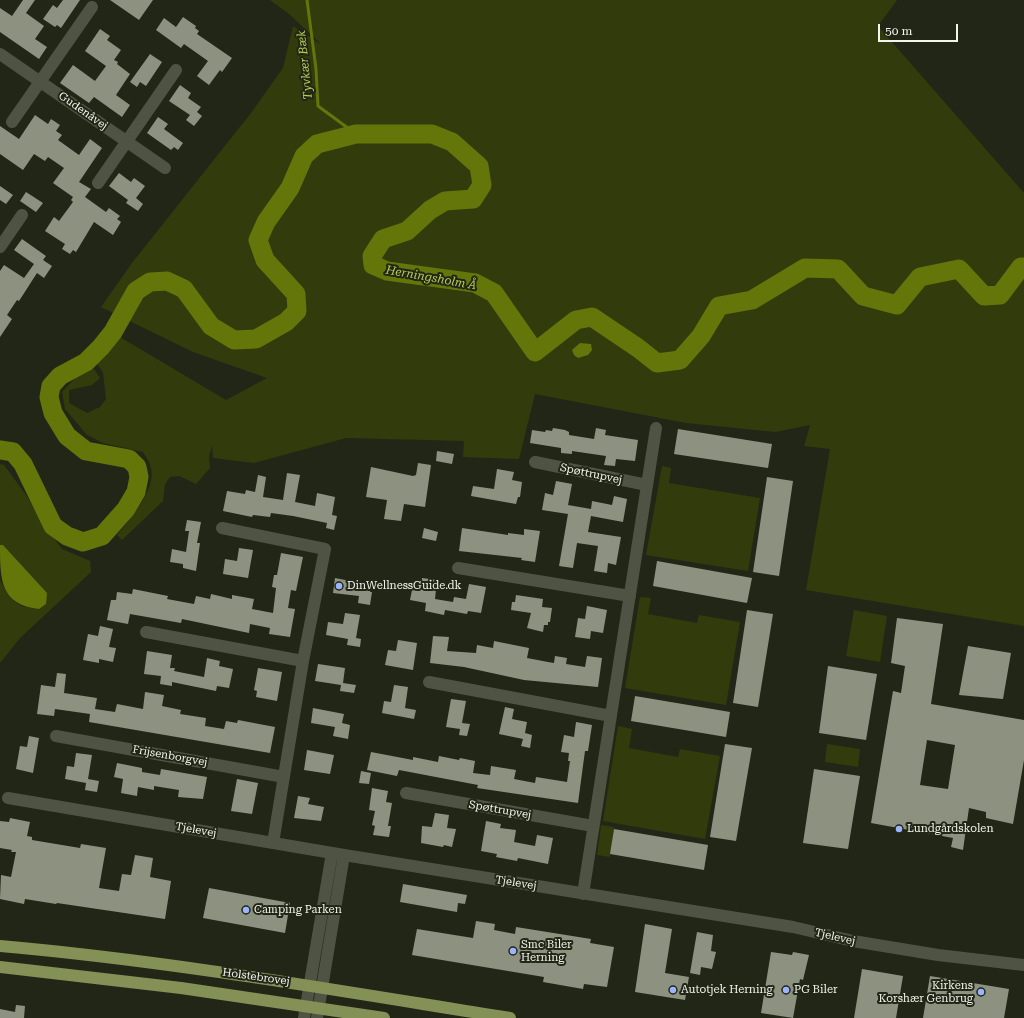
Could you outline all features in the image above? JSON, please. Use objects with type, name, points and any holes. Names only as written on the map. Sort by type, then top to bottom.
[{"type":"main road","name":"Holstebrovej","points":[[0,946],[185,967],[510,1018]]},
{"type":"main road","name":"Holstebrovej","points":[[0,967],[181,988],[306,1005],[318,1013],[384,1018]]},
{"type":"street","points":[[12,122],[92,7]]},
{"type":"street","name":"Gudenåvej","points":[[0,54],[164,168]]},
{"type":"street","points":[[98,183],[176,70]]},
{"type":"street","points":[[0,247],[22,215]]},
{"type":"street","points":[[583,894],[656,428]]},
{"type":"street","name":"Spøttrupvej","points":[[535,462],[647,485]]},
{"type":"street","points":[[222,528],[325,549],[303,661],[273,844]]},
{"type":"street","points":[[458,568],[630,596]]},
{"type":"street","points":[[146,632],[303,661]]},
{"type":"street","points":[[429,682],[611,716]]},
{"type":"street","name":"Frijsenborgvej","points":[[56,736],[284,777]]},
{"type":"street","name":"Spøttrupvej","points":[[406,793],[593,826]]},
{"type":"street","name":"Tjelevej","points":[[8,798],[273,844],[793,927],[876,945],[938,955],[1024,965]]},
{"type":"street","points":[[304,1018],[309,986],[338,854]]},
{"type":"street","points":[[318,1013],[338,854]]},
{"type":"shaded area","points":[[270,0],[897,0],[878,26],[1024,193],[1024,626],[806,590],[830,449],[804,446],[810,425],[775,432],[686,423],[535,394],[519,459],[463,457],[464,441],[346,438],[254,463],[213,458],[212,445],[209,457],[210,468],[196,484],[179,476],[170,477],[165,484],[163,501],[122,540],[117,535],[136,512],[147,493],[152,474],[148,460],[143,452],[103,443],[87,435],[65,409],[62,392],[78,375],[94,369],[100,378],[92,385],[69,390],[69,403],[87,413],[100,407],[106,399],[103,372],[97,364],[120,337],[226,400],[267,378],[193,352],[101,307],[132,263],[251,113],[283,68],[293,26],[322,45],[289,14]]},
{"type":"shaded area","points":[[580,343],[591,344],[592,350],[588,355],[578,358],[574,355],[572,350]]},
{"type":"shaded area","points":[[0,464],[4,465],[26,495],[43,524],[62,549],[90,561],[91,572],[20,638],[0,663],[0,580],[7,593],[19,604],[39,609],[46,604],[40,586],[3,545],[0,545]]},
{"type":"shaded area","points":[[662,466],[671,468],[669,483],[760,498],[748,571],[646,555]]},
{"type":"shaded area","points":[[0,545],[3,545],[47,593],[46,604],[39,609],[16,602],[5,588],[2,579]]},
{"type":"shaded area","points":[[640,597],[651,598],[648,614],[697,623],[699,615],[740,622],[726,705],[625,688]]},
{"type":"shaded area","points":[[854,610],[887,616],[880,662],[846,656]]},
{"type":"shaded area","points":[[618,726],[632,729],[629,748],[678,757],[680,749],[720,756],[705,839],[603,821]]},
{"type":"shaded area","points":[[827,744],[860,749],[858,767],[825,762]]},
{"type":"shaded area","points":[[601,825],[614,827],[610,857],[597,855]]},
{"type":"building","points":[[23,0],[35,0],[26,13],[44,26],[35,39],[47,47],[39,59],[0,32],[0,8],[12,16]]},
{"type":"building","points":[[63,0],[80,0],[61,28],[57,25],[55,27],[43,19],[53,5],[57,8]]},
{"type":"building","points":[[110,0],[153,0],[139,20]]},
{"type":"building","points":[[183,17],[196,26],[195,28],[199,31],[197,34],[232,58],[222,72],[220,70],[209,85],[197,76],[208,61],[184,44],[181,48],[156,30],[164,18],[176,27]]},
{"type":"building","points":[[100,29],[110,36],[107,40],[121,50],[114,60],[130,74],[116,95],[130,105],[122,117],[94,97],[89,103],[60,83],[73,65],[95,81],[106,66],[85,51]]},
{"type":"building","points":[[150,54],[162,62],[146,86],[140,82],[137,87],[130,82]]},
{"type":"building","points":[[180,85],[191,93],[188,98],[201,107],[197,112],[202,116],[194,126],[186,120],[190,115],[169,101]]},
{"type":"building","points":[[35,115],[48,124],[51,119],[60,125],[56,131],[62,135],[58,140],[79,155],[90,139],[102,148],[79,182],[91,189],[85,197],[106,212],[109,208],[120,216],[117,219],[121,222],[113,235],[94,222],[76,252],[73,250],[70,254],[62,249],[65,244],[45,231],[54,217],[59,221],[73,202],[71,200],[73,197],[53,183],[64,168],[48,157],[45,161],[34,154],[23,170],[0,154],[0,126],[19,139]]},
{"type":"building","points":[[158,117],[168,124],[164,129],[183,143],[178,150],[174,147],[171,150],[147,133]]},
{"type":"building","points":[[119,173],[131,182],[134,178],[145,186],[136,198],[143,204],[138,211],[126,203],[128,200],[109,186]]},
{"type":"building","points":[[0,186],[13,195],[6,204],[0,200]]},
{"type":"building","points":[[26,192],[43,203],[36,212],[20,201]]},
{"type":"building","points":[[22,239],[46,256],[43,260],[52,266],[44,278],[37,273],[19,301],[17,300],[7,315],[12,319],[0,337],[0,271],[4,265],[24,278],[34,264],[14,250]]},
{"type":"building","points":[[553,428],[565,430],[569,432],[569,435],[594,439],[596,428],[606,430],[605,435],[638,440],[635,461],[616,459],[615,466],[604,465],[606,456],[572,451],[572,454],[561,453],[561,448],[530,443],[532,430],[545,432],[546,430],[552,431]]},
{"type":"building","points":[[678,429],[772,444],[768,468],[674,454]]},
{"type":"building","points":[[437,451],[454,454],[452,464],[436,461]]},
{"type":"building","points":[[418,463],[431,465],[425,507],[404,504],[401,521],[384,519],[387,500],[366,497],[371,467],[413,476],[416,475]]},
{"type":"building","points":[[497,469],[514,472],[512,480],[522,482],[520,497],[518,497],[516,504],[471,496],[473,486],[494,489]]},
{"type":"building","points":[[287,473],[300,475],[295,502],[315,506],[317,493],[335,497],[332,515],[337,516],[334,530],[326,528],[327,523],[293,516],[271,513],[270,517],[253,515],[252,517],[223,511],[227,491],[245,494],[246,490],[255,492],[258,475],[266,477],[263,497],[283,500]]},
{"type":"building","points":[[767,477],[793,481],[779,576],[753,572]]},
{"type":"building","points":[[556,481],[572,484],[568,505],[591,509],[592,501],[612,505],[614,496],[627,499],[623,522],[591,516],[588,532],[621,537],[616,565],[608,563],[607,573],[594,571],[598,546],[577,543],[573,568],[559,566],[568,514],[542,510],[545,493],[553,495]]},
{"type":"building","points":[[187,520],[201,522],[197,543],[200,543],[196,571],[183,568],[183,564],[170,562],[172,549],[186,552],[189,531],[185,531]]},
{"type":"building","points":[[424,528],[438,532],[436,541],[422,538]]},
{"type":"building","points":[[462,528],[508,535],[508,533],[524,535],[524,529],[540,531],[535,562],[521,560],[522,558],[459,551]]},
{"type":"building","points":[[239,548],[253,550],[248,578],[223,574],[225,559],[237,561]]},
{"type":"building","points":[[281,553],[303,557],[296,591],[291,590],[288,608],[295,609],[290,637],[269,634],[270,628],[250,624],[249,633],[182,619],[181,623],[130,614],[128,624],[107,620],[111,600],[116,600],[117,592],[132,594],[133,589],[168,596],[167,599],[194,604],[196,596],[210,599],[211,594],[232,599],[232,595],[254,599],[252,609],[273,613],[276,588],[272,587],[274,575],[277,575]]},
{"type":"building","points":[[657,561],[752,578],[747,603],[653,586]]},
{"type":"building","points":[[335,578],[371,585],[370,592],[372,592],[370,605],[358,603],[359,596],[333,593]]},
{"type":"building","points":[[422,578],[437,580],[435,599],[453,602],[454,597],[466,599],[469,584],[486,587],[481,613],[468,611],[467,614],[445,610],[444,615],[425,611],[426,603],[410,600],[412,590],[420,591]]},
{"type":"building","points":[[516,595],[543,599],[542,607],[552,608],[550,622],[548,622],[548,625],[544,625],[543,632],[527,628],[531,613],[511,610],[512,602],[515,602]]},
{"type":"building","points":[[587,606],[607,610],[603,633],[591,631],[590,639],[575,637],[578,618],[585,619]]},
{"type":"building","points":[[747,610],[773,614],[758,707],[733,703]]},
{"type":"building","points":[[345,613],[360,615],[356,638],[361,639],[360,647],[347,645],[348,639],[326,635],[328,622],[343,624]]},
{"type":"building","points":[[897,618],[943,624],[931,704],[1024,720],[1024,760],[1013,824],[986,818],[986,812],[969,808],[963,850],[951,847],[953,838],[871,823],[893,691],[901,693],[905,666],[891,663]],"holes":[[[927,740],[955,745],[948,789],[920,785]]]},
{"type":"building","points":[[100,626],[113,629],[109,647],[116,648],[113,662],[99,659],[99,663],[83,660],[88,634],[98,636]]},
{"type":"building","points":[[433,636],[449,637],[447,651],[476,653],[477,645],[493,648],[494,641],[529,648],[527,658],[554,663],[555,656],[567,658],[566,664],[585,667],[587,656],[602,658],[598,687],[524,680],[464,667],[430,663]]},
{"type":"building","points":[[398,640],[417,643],[413,670],[385,665],[388,650],[396,651]]},
{"type":"building","points":[[968,646],[1011,653],[1003,699],[959,695]]},
{"type":"building","points":[[147,651],[172,655],[170,668],[175,668],[174,671],[204,677],[207,658],[220,661],[219,666],[233,669],[229,688],[217,686],[216,691],[172,682],[172,686],[160,684],[161,676],[144,674]]},
{"type":"building","points":[[318,664],[345,668],[343,683],[356,685],[354,693],[340,691],[341,685],[315,681]]},
{"type":"building","points":[[828,666],[877,674],[866,740],[819,733]]},
{"type":"building","points":[[258,668],[282,672],[277,701],[256,697],[257,691],[254,690]]},
{"type":"building","points":[[57,673],[66,674],[64,693],[97,698],[95,709],[115,712],[117,704],[143,709],[145,692],[164,695],[162,706],[181,710],[180,714],[206,718],[205,726],[224,729],[226,721],[237,723],[238,720],[275,727],[270,753],[89,722],[90,714],[55,709],[54,716],[37,714],[41,685],[55,687]]},
{"type":"building","points":[[394,685],[408,687],[405,708],[416,710],[414,719],[382,713],[384,701],[391,702]]},
{"type":"building","points":[[635,696],[730,712],[726,737],[631,721]]},
{"type":"building","points":[[451,699],[466,701],[462,723],[470,724],[467,736],[459,735],[460,729],[446,727]]},
{"type":"building","points":[[505,707],[514,709],[512,719],[527,722],[525,733],[532,735],[530,748],[521,746],[523,739],[499,734]]},
{"type":"building","points":[[313,708],[344,714],[342,723],[350,725],[348,739],[333,736],[335,727],[311,723]]},
{"type":"building","points":[[576,722],[592,725],[588,751],[585,751],[578,803],[477,788],[478,785],[399,770],[397,776],[367,770],[371,752],[413,760],[413,757],[438,762],[439,756],[459,760],[460,758],[475,761],[473,773],[490,775],[491,766],[516,770],[514,779],[535,783],[536,777],[567,782],[570,761],[568,761],[569,753],[561,752],[564,735],[574,737]]},
{"type":"building","points":[[29,736],[39,738],[33,773],[16,769],[20,746],[27,747]]},
{"type":"building","points":[[725,744],[752,748],[736,841],[710,837]]},
{"type":"building","points":[[307,750],[334,755],[330,774],[304,770]]},
{"type":"building","points":[[76,753],[92,755],[88,779],[99,781],[97,792],[85,790],[86,783],[65,779],[67,766],[74,767]]},
{"type":"building","points":[[117,763],[142,768],[142,772],[160,775],[161,769],[207,777],[203,799],[178,797],[179,790],[154,786],[154,790],[138,787],[137,796],[121,793],[123,779],[114,777]]},
{"type":"building","points":[[814,769],[860,776],[848,849],[803,843]]},
{"type":"building","points":[[361,771],[371,773],[369,784],[359,783]]},
{"type":"building","points":[[237,779],[258,783],[252,814],[231,811]]},
{"type":"building","points":[[372,788],[388,791],[386,802],[392,803],[388,826],[391,826],[389,837],[373,835],[375,826],[372,825],[375,811],[369,810]]},
{"type":"building","points":[[298,796],[310,798],[308,804],[324,807],[321,821],[294,818]]},
{"type":"building","points":[[435,813],[449,815],[447,828],[456,829],[452,847],[421,843],[422,826],[432,827]]},
{"type":"building","points":[[10,818],[30,822],[27,836],[32,837],[32,840],[80,848],[81,844],[106,848],[99,888],[119,891],[122,874],[131,875],[135,855],[153,858],[150,877],[171,881],[165,919],[25,899],[24,904],[0,899],[1,875],[11,877],[16,852],[11,852],[12,850],[0,848],[0,821],[9,822]]},
{"type":"building","points":[[486,821],[501,824],[500,828],[516,830],[514,842],[535,846],[537,835],[553,838],[548,864],[518,858],[517,861],[496,857],[497,854],[481,851]]},
{"type":"building","points":[[614,829],[708,845],[704,870],[610,854]]},
{"type":"building","points":[[403,884],[467,895],[465,904],[458,903],[457,912],[400,902]]},
{"type":"building","name":"Camping Parken","points":[[209,888],[290,903],[285,933],[203,918]]},
{"type":"building","name":"Smc Biler Herning","points":[[476,921],[495,924],[494,930],[515,934],[516,927],[591,939],[590,943],[614,947],[607,987],[584,984],[583,989],[543,982],[544,977],[412,955],[417,929],[473,938]]},
{"type":"building","points":[[645,924],[672,929],[665,973],[689,977],[685,1000],[635,992]]},
{"type":"building","points":[[697,932],[713,935],[711,951],[716,952],[712,969],[701,967],[700,975],[690,973]]},
{"type":"building","points":[[771,952],[792,955],[793,952],[809,955],[803,980],[800,979],[793,1018],[761,1013]]},
{"type":"building","points":[[862,969],[903,976],[896,1018],[854,1018]]},
{"type":"building","points":[[930,976],[1009,989],[1004,1018],[923,1018]]},
{"type":"building","points":[[16,1005],[25,1006],[24,1018],[0,1018],[0,1009],[15,1012]]},
{"type":"waterway","name":"Tyvkær Bæk","points":[[307,0],[316,69],[318,106],[356,134]]},
{"type":"waterway","name":"Herningsholm Å","points":[[0,450],[13,452],[23,464],[53,526],[67,536],[83,542],[102,536],[126,509],[136,492],[139,477],[137,467],[129,459],[86,451],[67,436],[53,413],[49,397],[51,386],[60,376],[86,362],[101,347],[113,332],[136,291],[150,282],[167,281],[184,289],[211,326],[234,340],[256,339],[286,322],[297,311],[296,294],[265,260],[258,240],[266,222],[290,188],[304,156],[317,144],[356,134],[432,134],[452,142],[479,166],[482,185],[473,199],[445,201],[430,210],[407,231],[383,239],[372,256],[373,265],[387,271],[475,283],[494,293],[535,352],[576,320],[592,317],[638,348],[657,363],[680,360],[701,336],[719,306],[752,300],[805,268],[838,269],[863,296],[897,305],[920,277],[959,269],[984,296],[1000,295],[1021,267],[1024,267]]},
{"type":"place","name":"DinWellnessGuide.dk","points":[[339,586]]},
{"type":"place","name":"Lundgårdskolen","points":[[899,829]]},
{"type":"place","name":"Camping Parken","points":[[246,910]]},
{"type":"place","name":"Smc Biler Herning","points":[[513,951]]},
{"type":"place","name":"Autotjek Herning","points":[[673,990]]},
{"type":"place","name":"PG Biler","points":[[786,990]]},
{"type":"place","name":"Kirkens Korshær Genbrug","points":[[981,992]]}]
